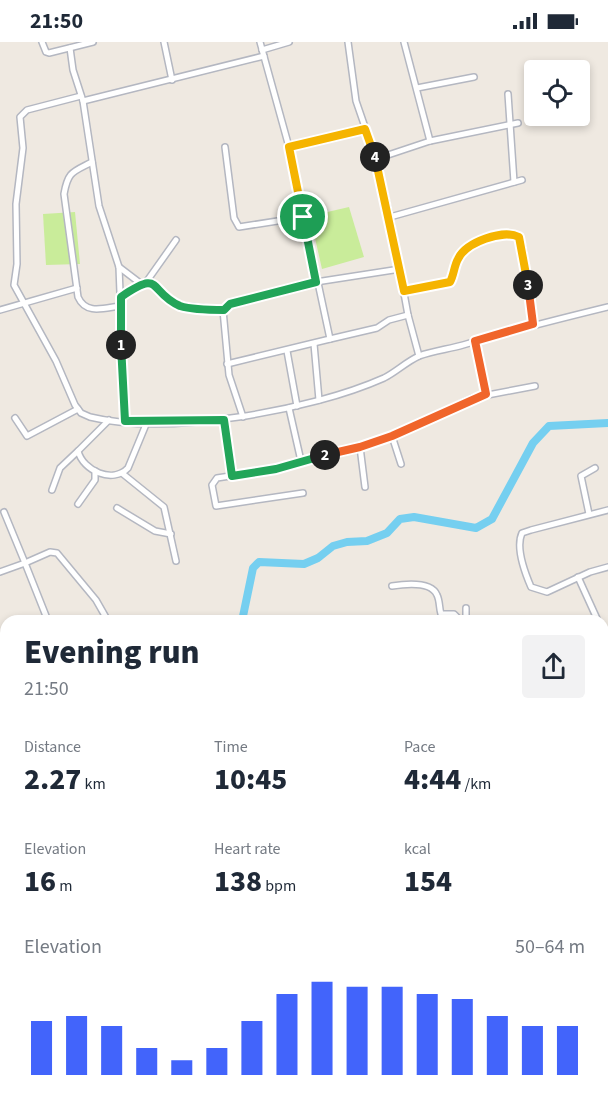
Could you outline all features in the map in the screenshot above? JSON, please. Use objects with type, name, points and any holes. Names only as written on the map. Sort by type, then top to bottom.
[{"type":"street","points":[[42,42],[47,53],[93,42]]},
{"type":"street","points":[[164,42],[172,80]]},
{"type":"street","points":[[260,42],[289,147],[330,339]]},
{"type":"street","points":[[289,42],[263,53],[172,80],[27,110],[20,117],[23,148],[17,196],[17,264],[14,280],[24,305],[56,361],[78,409],[90,417],[125,421],[224,420],[243,417],[319,400],[384,377],[419,356],[533,324],[608,308]]},
{"type":"street","points":[[348,42],[356,101],[376,159],[390,217],[408,315],[419,356]]},
{"type":"street","points":[[404,42],[430,141]]},
{"type":"street","points":[[70,48],[82,99],[102,221],[119,267],[125,421]]},
{"type":"street","points":[[417,88],[474,77]]},
{"type":"street","points":[[508,94],[514,182]]},
{"type":"street","points":[[376,159],[430,141],[518,123]]},
{"type":"street","points":[[289,147],[365,129]]},
{"type":"street","points":[[225,147],[234,218],[239,227],[303,217]]},
{"type":"street","points":[[92,162],[70,173],[66,179],[65,200],[77,288],[81,303],[87,308],[120,306]]},
{"type":"street","points":[[390,217],[522,180]]},
{"type":"street","points":[[404,291],[450,282],[458,258],[466,250],[483,240],[514,234],[519,237],[523,248],[533,324]]},
{"type":"street","points":[[121,297],[140,283],[147,281],[176,240]]},
{"type":"street","points":[[119,267],[140,283]]},
{"type":"street","points":[[243,417],[227,364],[224,310],[230,304],[316,282],[400,269]]},
{"type":"street","points":[[147,281],[179,305],[224,310]]},
{"type":"street","points":[[0,310],[77,288]]},
{"type":"street","points":[[227,364],[381,327],[389,320],[408,315]]},
{"type":"street","points":[[475,341],[486,394]]},
{"type":"street","points":[[315,344],[319,400]]},
{"type":"street","points":[[287,351],[297,406]]},
{"type":"street","points":[[303,493],[216,506],[212,494],[213,480],[276,469],[360,447],[392,436],[486,394],[535,386]]},
{"type":"street","points":[[289,408],[301,461]]},
{"type":"street","points":[[15,418],[27,436],[78,409]]},
{"type":"street","points":[[52,490],[62,464],[109,420]]},
{"type":"street","points":[[224,420],[232,476]]},
{"type":"street","points":[[123,474],[133,459],[147,422]]},
{"type":"street","points":[[392,436],[401,464]]},
{"type":"street","points":[[360,447],[365,487]]},
{"type":"street","points":[[78,451],[81,460],[95,471],[109,476],[123,474],[162,503],[176,561]]},
{"type":"street","points":[[589,514],[581,476],[595,468]]},
{"type":"street","points":[[78,504],[95,480],[95,471]]},
{"type":"street","points":[[117,508],[155,531],[171,534]]},
{"type":"street","points":[[608,510],[520,535],[525,572],[531,587],[547,592],[578,577],[608,567]]},
{"type":"street","points":[[3,512],[46,615]]},
{"type":"street","points":[[0,572],[50,552],[57,553],[96,600],[105,615]]},
{"type":"street","points":[[578,577],[595,615]]},
{"type":"street","points":[[392,586],[404,584],[432,589],[436,593],[441,614],[455,615]]},
{"type":"street","points":[[466,608],[466,615]]},
{"type":"green space","points":[[349,207],[364,257],[322,269],[310,216]]},
{"type":"green space","points":[[75,212],[80,264],[46,265],[43,214]]},
{"type":"waterway","points":[[243,615],[253,568],[259,562],[304,564],[318,558],[333,546],[347,542],[367,541],[387,533],[400,519],[414,517],[476,528],[492,519],[533,443],[549,426],[608,423]]},
{"type":"route","points":[[365,129],[376,159],[390,217],[404,291],[450,282],[458,258],[466,250],[483,240],[508,234],[519,237],[523,248],[533,324],[475,341],[486,394],[472,398],[392,436],[360,447],[276,469],[232,476],[224,420],[125,421],[121,297],[140,283],[147,281],[179,305],[189,308],[224,310],[230,304],[316,282],[303,217],[289,147],[344,136],[365,129]]}]
